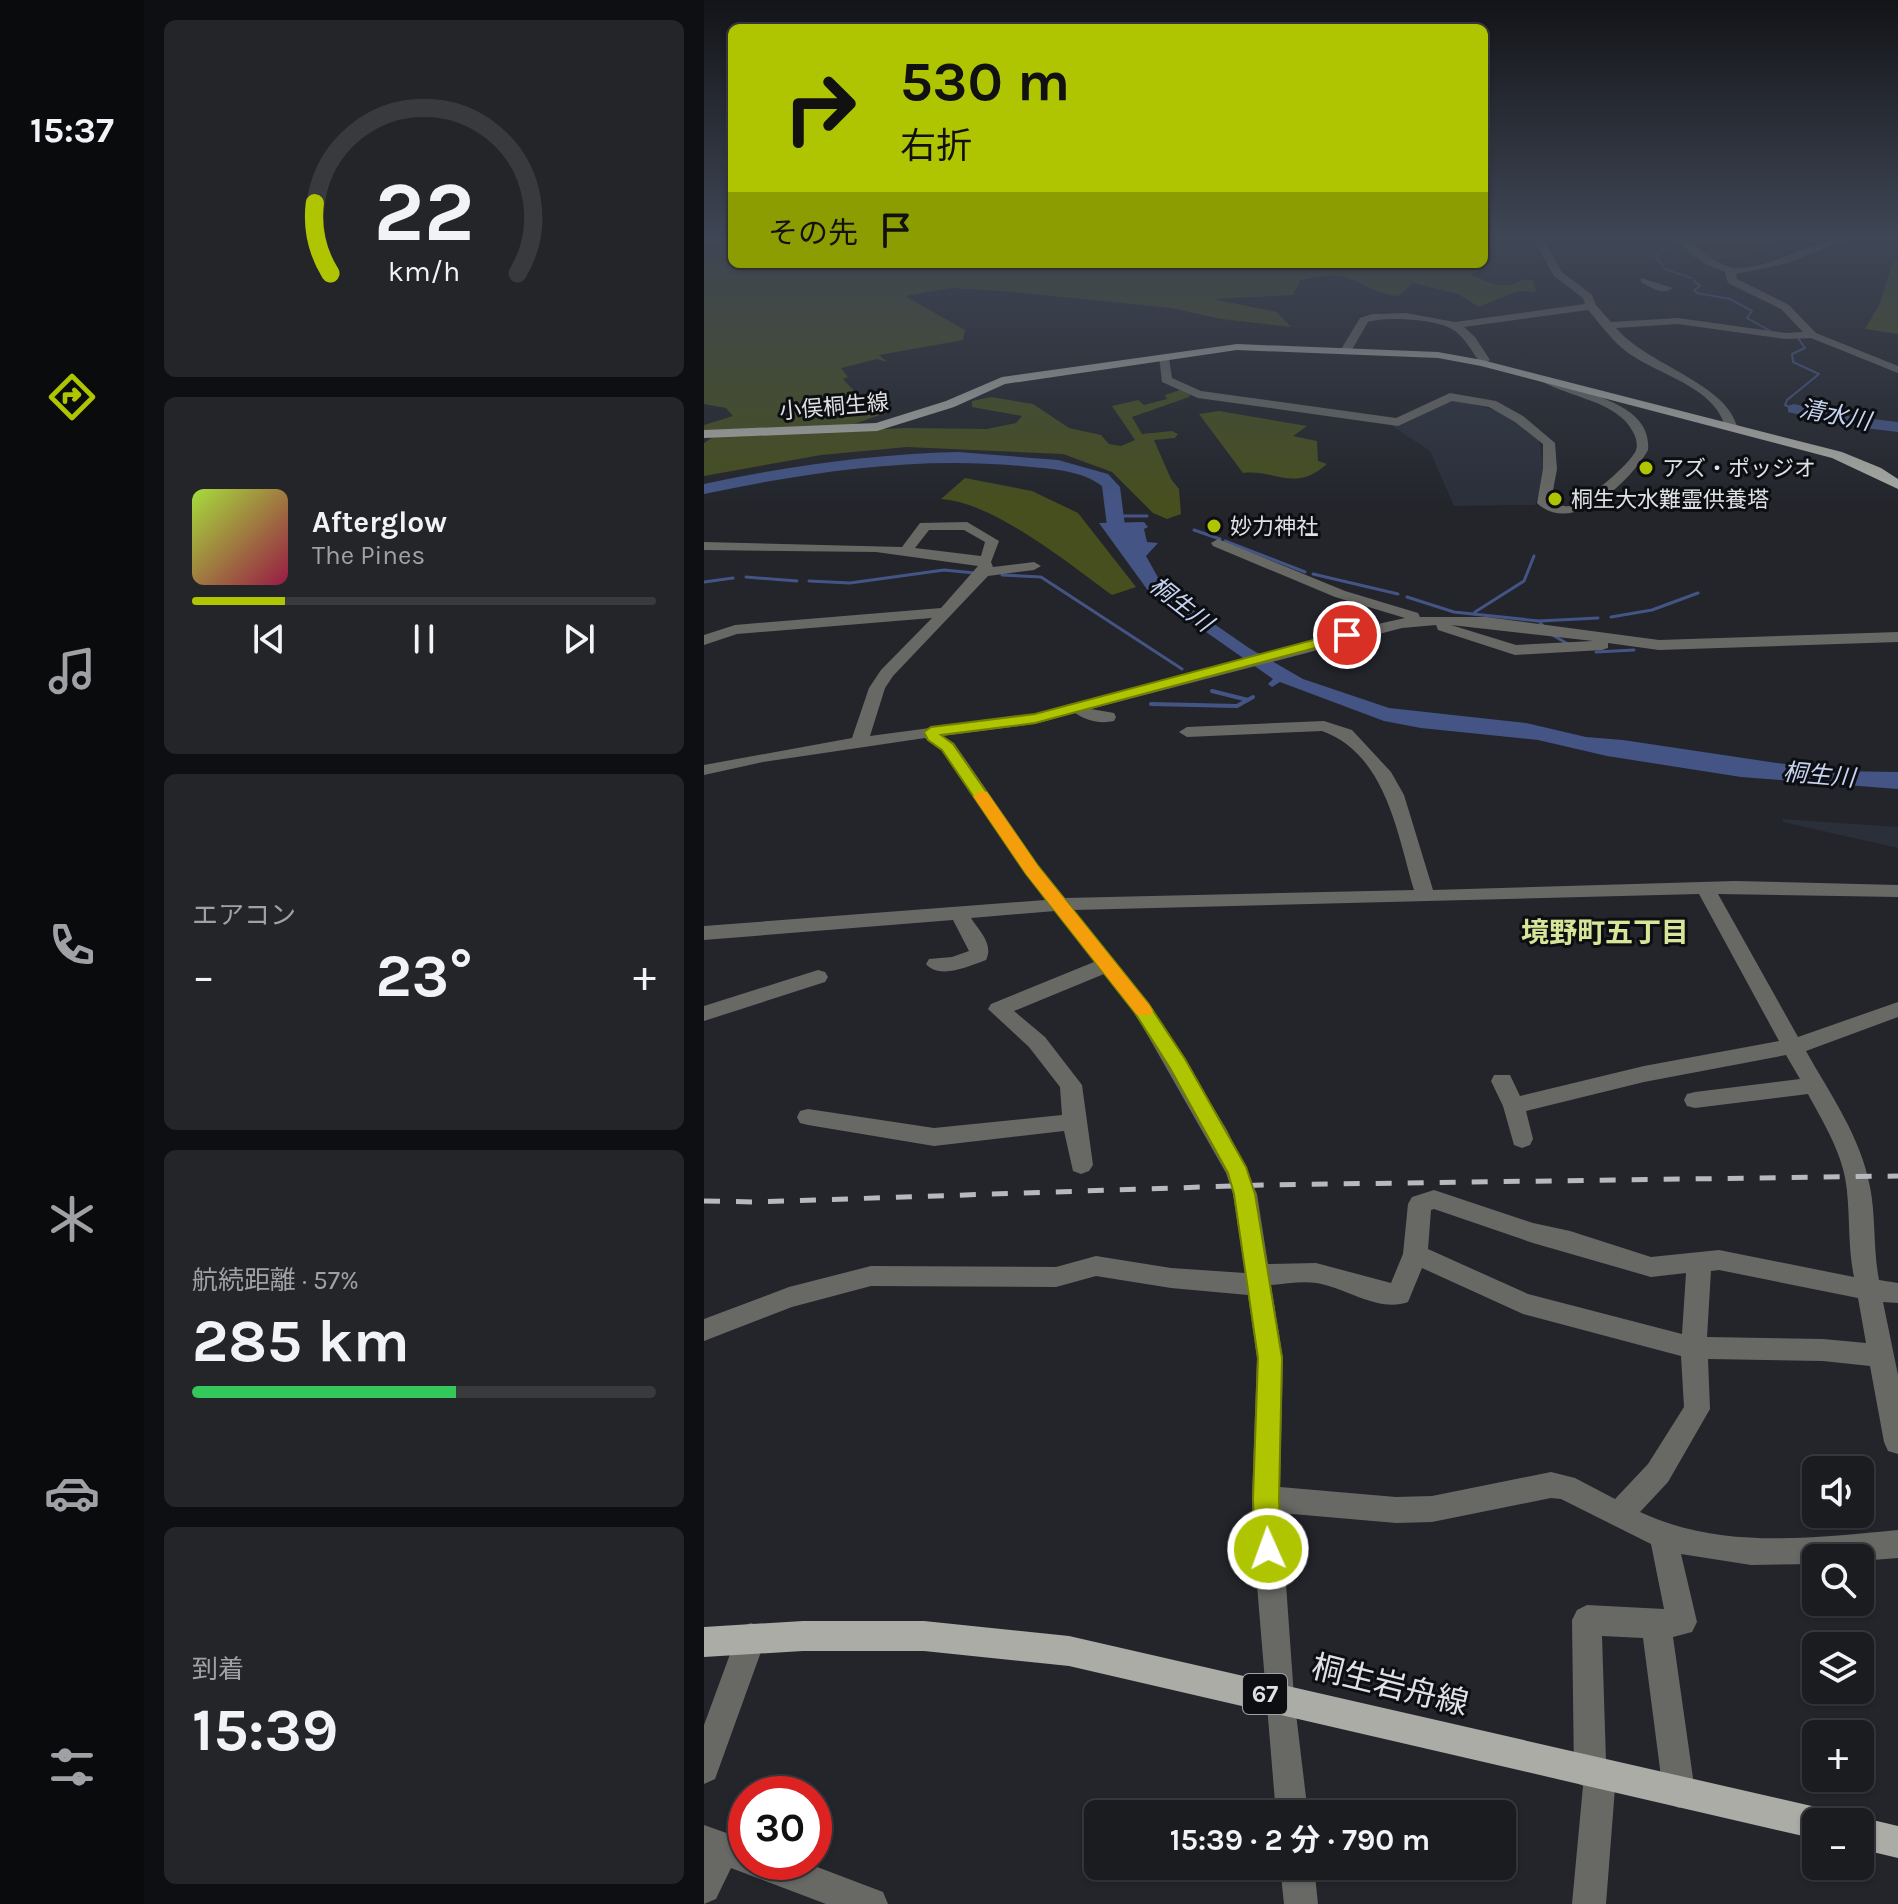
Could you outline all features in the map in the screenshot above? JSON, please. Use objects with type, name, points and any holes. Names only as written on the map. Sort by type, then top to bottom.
[{"type":"main road","name":"小俣桐生線","points":[[704,434],[877,427],[950,404],[1002,381],[1237,347],[1346,351],[1450,356],[1482,363],[1837,455],[1876,471],[1898,485]]},
{"type":"main road","name":"桐生岩舟線","points":[[704,1642],[751,1638],[924,1636],[1013,1644],[1108,1658],[1802,1820]]},
{"type":"main road","points":[[1874,1836],[1898,1842]]},
{"type":"street","points":[[1346,351],[1359,329]]},
{"type":"street","points":[[1459,329],[1471,339],[1484,360],[1482,363]]},
{"type":"street","points":[[1613,329],[1633,352],[1699,388],[1720,404],[1731,426]]},
{"type":"street","points":[[1735,329],[1786,336],[1812,335],[1898,370]]},
{"type":"street","points":[[1806,329],[1812,335]]},
{"type":"street","points":[[1876,359],[1898,351]]},
{"type":"street","points":[[1163,358],[1166,380],[1198,394],[1398,422],[1450,397],[1500,407],[1549,443],[1550,469],[1544,503],[1554,508],[1574,510],[1585,505],[1636,461],[1643,447],[1642,438],[1634,423],[1616,409],[1545,379]]},
{"type":"street","points":[[859,742],[884,678],[984,567],[994,542],[963,526],[925,526],[906,551]]},
{"type":"street","points":[[1218,543],[1340,594],[1413,616]]},
{"type":"street","points":[[704,546],[906,551],[984,567],[1034,566]]},
{"type":"street","points":[[704,640],[735,630],[946,612]]},
{"type":"street","points":[[704,770],[859,742],[1011,723],[1391,625],[1469,621],[1681,645],[1898,637]]},
{"type":"street","points":[[1443,627],[1515,650],[1596,647],[1607,639]]},
{"type":"street","points":[[1078,708],[1085,715],[1108,717]]},
{"type":"street","points":[[1187,732],[1324,726],[1346,734],[1385,776],[1395,795],[1425,896]]},
{"type":"street","points":[[931,732],[933,737],[948,747],[1032,870],[1142,1008],[1178,1064],[1238,1173],[1245,1194],[1270,1358],[1266,1499],[1279,1697],[1290,1800]]},
{"type":"street","points":[[704,933],[1059,905],[1705,888],[1804,887],[1898,891]]},
{"type":"street","points":[[1705,888],[1846,1143],[1852,1160],[1859,1188],[1860,1238],[1868,1290],[1898,1442]]},
{"type":"street","points":[[936,964],[953,964],[979,955],[980,945],[960,919],[960,912]]},
{"type":"street","points":[[1081,1165],[1071,1085],[1037,1042],[998,1009],[1106,965]]},
{"type":"street","points":[[704,1014],[818,977]]},
{"type":"street","points":[[1514,1106],[1644,1074],[1793,1047],[1898,1009]]},
{"type":"street","points":[[1502,1081],[1514,1106],[1522,1139]]},
{"type":"street","points":[[1695,1100],[1814,1085]]},
{"type":"street","points":[[808,1117],[934,1137],[1074,1122]]},
{"type":"street","points":[[704,1330],[789,1297],[871,1276],[1056,1277],[1096,1266],[1171,1278],[1256,1280],[1316,1273],[1399,1295],[1415,1254],[1420,1204],[1434,1199],[1533,1233],[1651,1267],[1699,1261],[1743,1264],[1868,1290],[1898,1293]]},
{"type":"street","points":[[1415,1254],[1523,1303],[1694,1348],[1823,1350],[1881,1356]]},
{"type":"street","points":[[1620,1513],[1658,1473],[1697,1409],[1694,1348],[1699,1261]]},
{"type":"street","points":[[1266,1499],[1396,1510],[1432,1509],[1551,1485],[1565,1487],[1665,1536],[1726,1549],[1782,1552],[1898,1544]]},
{"type":"street","points":[[1589,1904],[1595,1774],[1587,1620],[1656,1624],[1682,1622],[1665,1549],[1665,1536]]},
{"type":"street","points":[[1656,1624],[1679,1792]]},
{"type":"street","points":[[704,1768],[751,1638]]},
{"type":"street","points":[[704,1887],[724,1849]]},
{"type":"street","points":[[807,1880],[871,1904]]},
{"type":"street","points":[[1298,1880],[1301,1904]]},
{"type":"shaded area","points":[[1450,399],[1499,411],[1539,440],[1545,476],[1535,505],[1454,506],[1430,451],[1392,426]]},
{"type":"shaded area","points":[[1782,819],[1898,827],[1898,848],[1783,822]]},
{"type":"green space","points":[[704,329],[965,330],[963,340],[879,355],[887,362],[877,359],[841,368],[848,377],[843,379],[858,395],[848,399],[886,413],[848,426],[704,431],[704,425],[733,416],[726,408],[704,404]]},
{"type":"green space","points":[[1865,329],[1898,329],[1898,334]]},
{"type":"green space","points":[[1180,390],[1191,393],[1189,397],[1132,417],[1142,434],[1172,431],[1178,434],[1175,438],[1154,440],[1171,479],[1179,489],[1181,514],[1167,519],[1153,513],[1112,472],[1063,454],[907,447],[821,455],[704,476],[704,443],[713,437],[906,428],[987,429],[1016,423],[1022,416],[972,407],[972,401],[991,397],[1033,404],[1069,428],[1101,435],[1109,444],[1121,446],[1135,440],[1112,406],[1138,400],[1144,405],[1167,399],[1165,395]]},
{"type":"green space","points":[[1219,411],[1307,426],[1293,436],[1317,441],[1318,461],[1327,464],[1316,473],[1295,479],[1243,473],[1199,414]]},
{"type":"green space","points":[[965,478],[1032,491],[1078,513],[1136,587],[1112,595],[1007,523],[962,503],[941,499]]},
{"type":"water","points":[[1144,522],[1148,527],[1144,529],[1147,542],[1158,543],[1146,556],[1165,590],[1249,648],[1303,679],[1389,708],[1526,723],[1586,737],[1831,771],[1898,772],[1898,789],[1741,777],[1607,756],[1538,740],[1421,728],[1384,721],[1280,682],[1272,687],[1268,684],[1273,679],[1149,592],[1099,523]]},
{"type":"waterway","name":"清水川","points":[[1766,329],[1772,332]]},
{"type":"waterway","name":"清水川","points":[[1794,409],[1785,405],[1787,400],[1819,374],[1793,362],[1792,354],[1805,348],[1798,338]]},
{"type":"waterway","name":"清水川","points":[[1794,409],[1848,421],[1898,427]]},
{"type":"waterway","name":"桐生川","points":[[704,489],[830,466],[916,458],[1001,459],[1058,465],[1088,472],[1108,482],[1114,498],[1116,526],[1134,553]]},
{"type":"waterway","points":[[1115,516],[1147,516]]},
{"type":"waterway","points":[[1194,530],[1220,539]]},
{"type":"waterway","points":[[1225,541],[1305,572]]},
{"type":"waterway","points":[[1475,612],[1524,581],[1534,556]]},
{"type":"waterway","points":[[809,581],[850,583],[944,570],[975,573]]},
{"type":"waterway","points":[[1313,574],[1398,594]]},
{"type":"waterway","points":[[1002,575],[1041,577],[1182,669]]},
{"type":"waterway","points":[[746,577],[797,581]]},
{"type":"waterway","points":[[704,582],[733,578]]},
{"type":"waterway","points":[[1611,617],[1652,610],[1698,593]]},
{"type":"waterway","points":[[1407,597],[1454,612],[1539,621]]},
{"type":"waterway","points":[[1539,621],[1598,618]]},
{"type":"waterway","points":[[1539,621],[1543,626]]},
{"type":"waterway","points":[[1549,633],[1568,644]]},
{"type":"waterway","points":[[1596,652],[1634,650]]},
{"type":"waterway","points":[[1212,691],[1248,700]]},
{"type":"waterway","points":[[1248,700],[1253,697]]},
{"type":"waterway","points":[[1151,704],[1237,706],[1248,700]]},
{"type":"railway","points":[[704,1201],[756,1202],[1262,1185],[1898,1176]]},
{"type":"slow traffic","points":[[981,796],[1032,870],[1143,1011]]},
{"type":"place","name":"アズ・ポッジオ","points":[[1646,468]]},
{"type":"place","name":"桐生大水難霊供養塔","points":[[1555,499]]},
{"type":"place","name":"妙力神社","points":[[1214,526]]},
{"type":"district","name":"境野町五丁目","points":[[1605,932]]},
{"type":"route","points":[[1268,1549],[1266,1499],[1270,1358],[1245,1194],[1238,1173],[1178,1064],[1142,1008],[1032,870],[948,747],[933,737],[931,732],[1035,719],[1347,635]]}]
